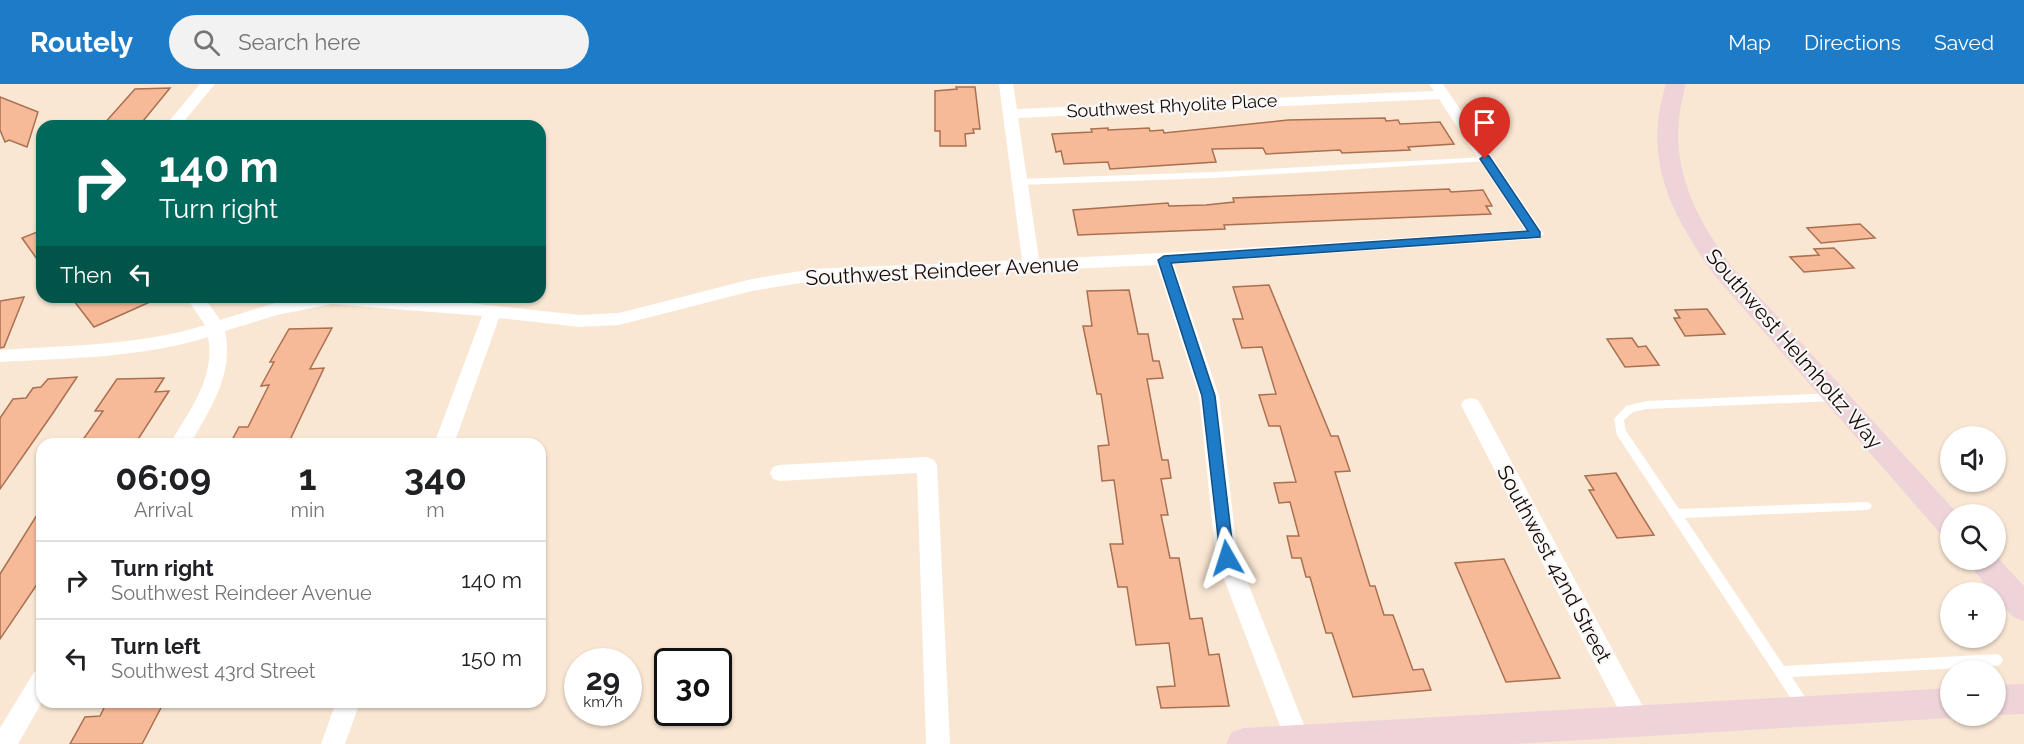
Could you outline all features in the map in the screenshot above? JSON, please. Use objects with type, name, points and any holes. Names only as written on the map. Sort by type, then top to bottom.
[{"type":"main road","name":"Southwest Helmholtz Way","points":[[1676,84],[1667,120],[1668,151],[1672,179],[1680,204],[1698,238],[1723,271],[1940,514]]},
{"type":"main road","points":[[1990,570],[2024,608]]},
{"type":"main road","points":[[2006,700],[2024,699]]},
{"type":"main road","points":[[1243,744],[1940,704]]},
{"type":"street","points":[[177,120],[207,84]]},
{"type":"street","points":[[1006,84],[1031,266]]},
{"type":"street","points":[[1439,89],[1485,159]]},
{"type":"street","name":"Southwest Rhyolite Place","points":[[1010,114],[1439,89]]},
{"type":"street","name":"Southwest Reindeer Avenue","points":[[413,303],[492,314],[580,321],[619,319],[752,285],[813,275],[1164,260],[1536,234],[1485,159]]},
{"type":"street","points":[[1164,260],[1209,396],[1227,558],[1298,740]]},
{"type":"street","points":[[183,438],[212,389],[220,359],[215,326],[199,303]]},
{"type":"street","name":"Southwest Reindeer Avenue","points":[[0,356],[134,347],[174,341],[215,326],[306,303]]},
{"type":"street","points":[[446,438],[492,314]]},
{"type":"street","name":"Southwest 42nd Street","points":[[1471,405],[1638,722]]},
{"type":"street","points":[[780,473],[927,465],[938,744]]},
{"type":"street","points":[[4,744],[36,690]]},
{"type":"street","points":[[333,744],[346,708]]},
{"type":"lane","points":[[1019,182],[1213,175],[1485,159]]},
{"type":"lane","points":[[1808,712],[1621,432],[1619,418],[1630,409],[1647,405],[1836,397]]},
{"type":"lane","points":[[1676,514],[1866,506]]},
{"type":"lane","points":[[1781,672],[1940,663]]},
{"type":"building","points":[[956,87],[975,87],[980,129],[973,129],[974,133],[965,134],[966,146],[940,146],[940,131],[935,131],[935,91],[957,89]]},
{"type":"building","points":[[170,88],[144,120],[107,120],[135,89]]},
{"type":"building","points":[[0,97],[38,112],[27,147],[9,140],[5,142],[0,130]]},
{"type":"building","points":[[1385,118],[1386,121],[1398,120],[1400,124],[1440,122],[1454,144],[1408,147],[1410,150],[1342,153],[1340,150],[1266,154],[1263,148],[1212,149],[1216,162],[1110,169],[1108,162],[1064,164],[1061,151],[1056,152],[1052,134],[1092,132],[1091,129],[1108,128],[1108,130],[1149,128],[1150,131],[1163,130],[1164,133],[1288,120]]},
{"type":"building","points":[[1449,189],[1451,192],[1483,190],[1492,206],[1486,206],[1491,214],[1224,225],[1225,229],[1078,235],[1073,210],[1168,203],[1169,206],[1206,205],[1234,202],[1233,198]]},
{"type":"building","points":[[1860,224],[1875,238],[1821,243],[1807,228]]},
{"type":"building","points":[[36,232],[36,258],[22,238]]},
{"type":"building","points":[[1834,248],[1854,268],[1804,272],[1790,257],[1819,255],[1814,249]]},
{"type":"building","points":[[1269,285],[1331,436],[1338,436],[1350,471],[1335,472],[1370,586],[1375,586],[1384,615],[1393,615],[1413,670],[1423,669],[1431,690],[1353,697],[1332,633],[1326,633],[1310,577],[1306,577],[1301,558],[1292,558],[1287,536],[1299,536],[1290,502],[1279,503],[1274,483],[1296,482],[1280,426],[1269,426],[1259,395],[1276,394],[1262,347],[1242,348],[1233,319],[1243,319],[1233,287]]},
{"type":"building","points":[[1129,290],[1138,334],[1148,334],[1153,361],[1159,361],[1163,378],[1147,379],[1162,460],[1168,460],[1171,478],[1161,479],[1168,515],[1161,515],[1170,558],[1179,558],[1190,619],[1202,618],[1209,655],[1219,654],[1229,706],[1161,708],[1157,687],[1175,686],[1169,643],[1136,645],[1127,587],[1118,587],[1110,544],[1123,544],[1114,480],[1102,481],[1098,446],[1109,445],[1101,394],[1097,394],[1083,326],[1092,326],[1087,291]]},
{"type":"building","points":[[24,297],[4,347],[0,348],[0,301]]},
{"type":"building","points":[[76,303],[148,303],[94,327]]},
{"type":"building","points":[[1707,309],[1725,334],[1685,336],[1674,318],[1680,318],[1675,310]]},
{"type":"building","points":[[332,328],[310,369],[324,368],[291,438],[233,438],[239,427],[248,427],[269,385],[261,386],[274,362],[270,362],[289,329]]},
{"type":"building","points":[[1632,338],[1638,347],[1646,346],[1659,365],[1625,367],[1607,339]]},
{"type":"building","points":[[77,377],[0,489],[0,418],[13,399],[26,398],[33,388],[41,387],[48,379]]},
{"type":"building","points":[[164,378],[155,392],[169,391],[139,438],[84,438],[103,411],[95,411],[117,379]]},
{"type":"building","points":[[1616,473],[1654,535],[1617,538],[1589,490],[1594,490],[1585,476]]},
{"type":"building","points":[[36,517],[36,586],[0,639],[0,574]]},
{"type":"building","points":[[1504,559],[1560,678],[1506,682],[1455,563]]},
{"type":"building","points":[[104,708],[161,708],[142,744],[70,744],[85,717],[100,716]]},
{"type":"route","points":[[1227,558],[1209,396],[1164,260],[1231,256],[1279,250],[1536,234],[1485,159]]}]
